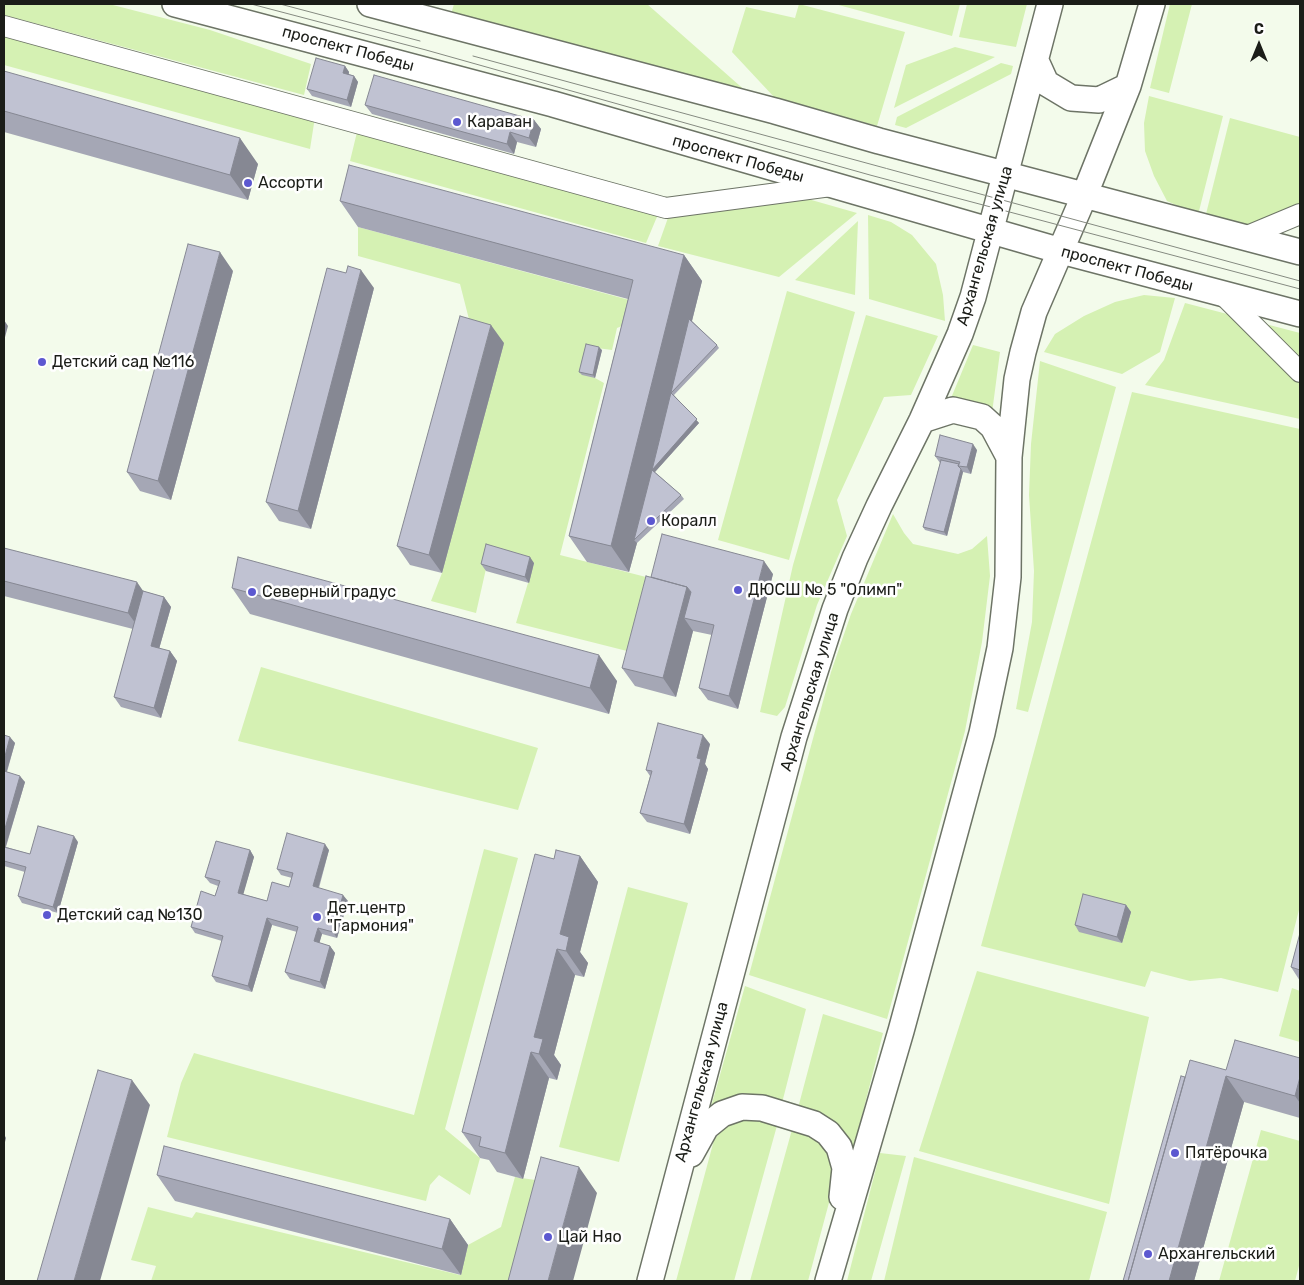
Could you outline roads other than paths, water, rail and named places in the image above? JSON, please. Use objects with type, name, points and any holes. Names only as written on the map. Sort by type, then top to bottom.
[{"type":"main road","name":"проспект Победы","points":[[175,4],[553,104],[1060,251],[1300,314]]},
{"type":"main road","points":[[370,4],[1300,252]]},
{"type":"main road","name":"Архангельская улица","points":[[650,1281],[794,737],[818,660],[856,558],[879,506],[922,420],[960,334],[973,297],[991,231],[1050,4]]},
{"type":"main road","points":[[828,1281],[901,1031],[982,733],[1000,648],[1008,577],[1009,457],[1017,379],[1023,352],[1034,312],[1085,194],[1128,86],[1152,4]]},
{"type":"main road","points":[[1036,61],[1046,83],[1071,98],[1100,100],[1128,86]]},
{"type":"main road","points":[[922,420],[954,410],[982,418],[993,427],[1009,457]]},
{"type":"main road","points":[[675,1184],[706,1127],[722,1114],[742,1107],[762,1108],[814,1124],[828,1133],[839,1147],[845,1168],[839,1242]]},
{"type":"street","points":[[4,26],[666,208],[831,186]]},
{"type":"street","points":[[1245,237],[1300,214]]},
{"type":"street","points":[[1221,293],[1300,372]]},
{"type":"tram line","points":[[251,4],[426,50],[870,175],[1300,289]]},
{"type":"tram line","points":[[280,4],[420,41]]},
{"type":"tram line","points":[[473,56],[1300,281]]},
{"type":"place","name":"Караван","points":[[457,122]]},
{"type":"place","name":"Ассорти","points":[[248,183]]},
{"type":"place","name":"Детский сад №116","points":[[42,362]]},
{"type":"place","name":"Коралл","points":[[651,521]]},
{"type":"place","name":"ДЮСШ № 5 \"Олимп\"","points":[[738,590]]},
{"type":"place","name":"Северный градус","points":[[252,592]]},
{"type":"place","name":"Детский сад №130","points":[[47,915]]},
{"type":"place","name":"Дет.центр \"Гармония\"","points":[[317,917]]},
{"type":"place","name":"Пятёрочка","points":[[1175,1153]]},
{"type":"place","name":"Цай Няо","points":[[548,1237]]},
{"type":"place","name":"Архангельский","points":[[1148,1254]]}]
